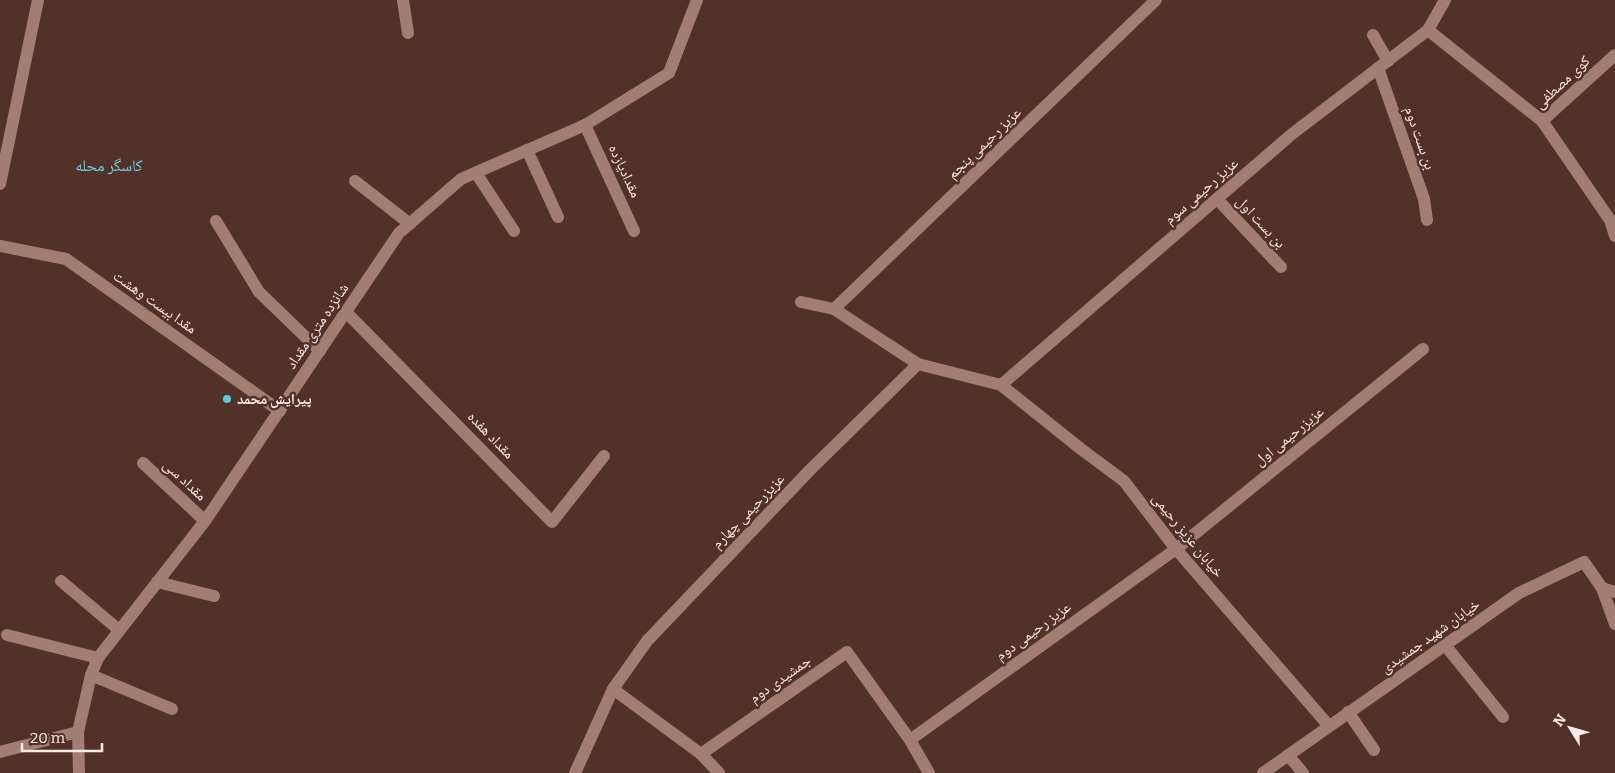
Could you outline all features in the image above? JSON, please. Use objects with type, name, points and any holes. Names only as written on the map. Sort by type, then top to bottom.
[{"type":"street","points":[[0,184],[38,0]]},
{"type":"street","points":[[403,0],[408,33]]},
{"type":"street","name":"شانزده متری مقداد","points":[[79,773],[78,732],[91,675],[98,658],[205,520],[399,233],[461,180],[585,125],[669,73],[697,0]]},
{"type":"street","name":"عزیز رحیمی پنجم","points":[[834,309],[1156,0]]},
{"type":"street","points":[[1445,0],[1428,30],[1542,120]]},
{"type":"street","name":"عزیز رحیمی سوم","points":[[1001,385],[1292,134],[1428,30]]},
{"type":"street","name":"بن بست دوم","points":[[1373,35],[1424,199],[1427,220]]},
{"type":"street","name":"کوی مصطفی","points":[[1615,55],[1542,120],[1610,220],[1615,236]]},
{"type":"street","name":"مقدادیازده","points":[[585,125],[634,230]]},
{"type":"street","points":[[527,150],[558,217]]},
{"type":"street","points":[[476,173],[514,231]]},
{"type":"street","points":[[355,181],[410,224]]},
{"type":"street","name":"بن بست اول","points":[[1217,199],[1281,267]]},
{"type":"street","points":[[216,220],[259,292],[320,351]]},
{"type":"street","name":"مقدا بیست وهشت","points":[[0,246],[66,259],[280,411]]},
{"type":"street","points":[[801,302],[834,309],[918,364],[1001,385]]},
{"type":"street","name":"مقداد هفده","points":[[346,312],[552,522],[604,456]]},
{"type":"street","name":"عزیزرحیمی اول","points":[[1176,549],[1423,349]]},
{"type":"street","name":"عزیزرحیمی چهارم","points":[[575,773],[613,689],[647,641],[810,470],[918,364]]},
{"type":"street","name":"خیابان عزیز رحیمی","points":[[1001,385],[1081,449],[1124,480],[1176,549],[1329,726]]},
{"type":"street","name":"مقداد سی","points":[[143,464],[205,520]]},
{"type":"street","name":"عزیز رحیمی دوم","points":[[910,740],[1176,549]]},
{"type":"street","name":"خیابان شهید جمشیدی","points":[[1263,773],[1519,593],[1584,562],[1602,588]]},
{"type":"street","points":[[61,581],[119,630]]},
{"type":"street","points":[[158,582],[214,596]]},
{"type":"street","points":[[1602,588],[1615,592]]},
{"type":"street","points":[[1602,588],[1615,624]]},
{"type":"street","points":[[7,634],[98,658]]},
{"type":"street","points":[[1445,645],[1503,717]]},
{"type":"street","name":"جمشیدی دوم","points":[[701,754],[847,652],[910,740],[929,773]]},
{"type":"street","points":[[91,675],[172,709]]},
{"type":"street","points":[[613,689],[701,754],[719,773]]},
{"type":"street","points":[[1348,712],[1374,750]]},
{"type":"street","points":[[0,752],[78,732]]},
{"type":"street","points":[[1288,755],[1304,773]]},
{"type":"place","name":"پیرایش محمد","points":[[227,399]]},
{"type":"district","name":"کاسگر محله","points":[[109,165]]}]
